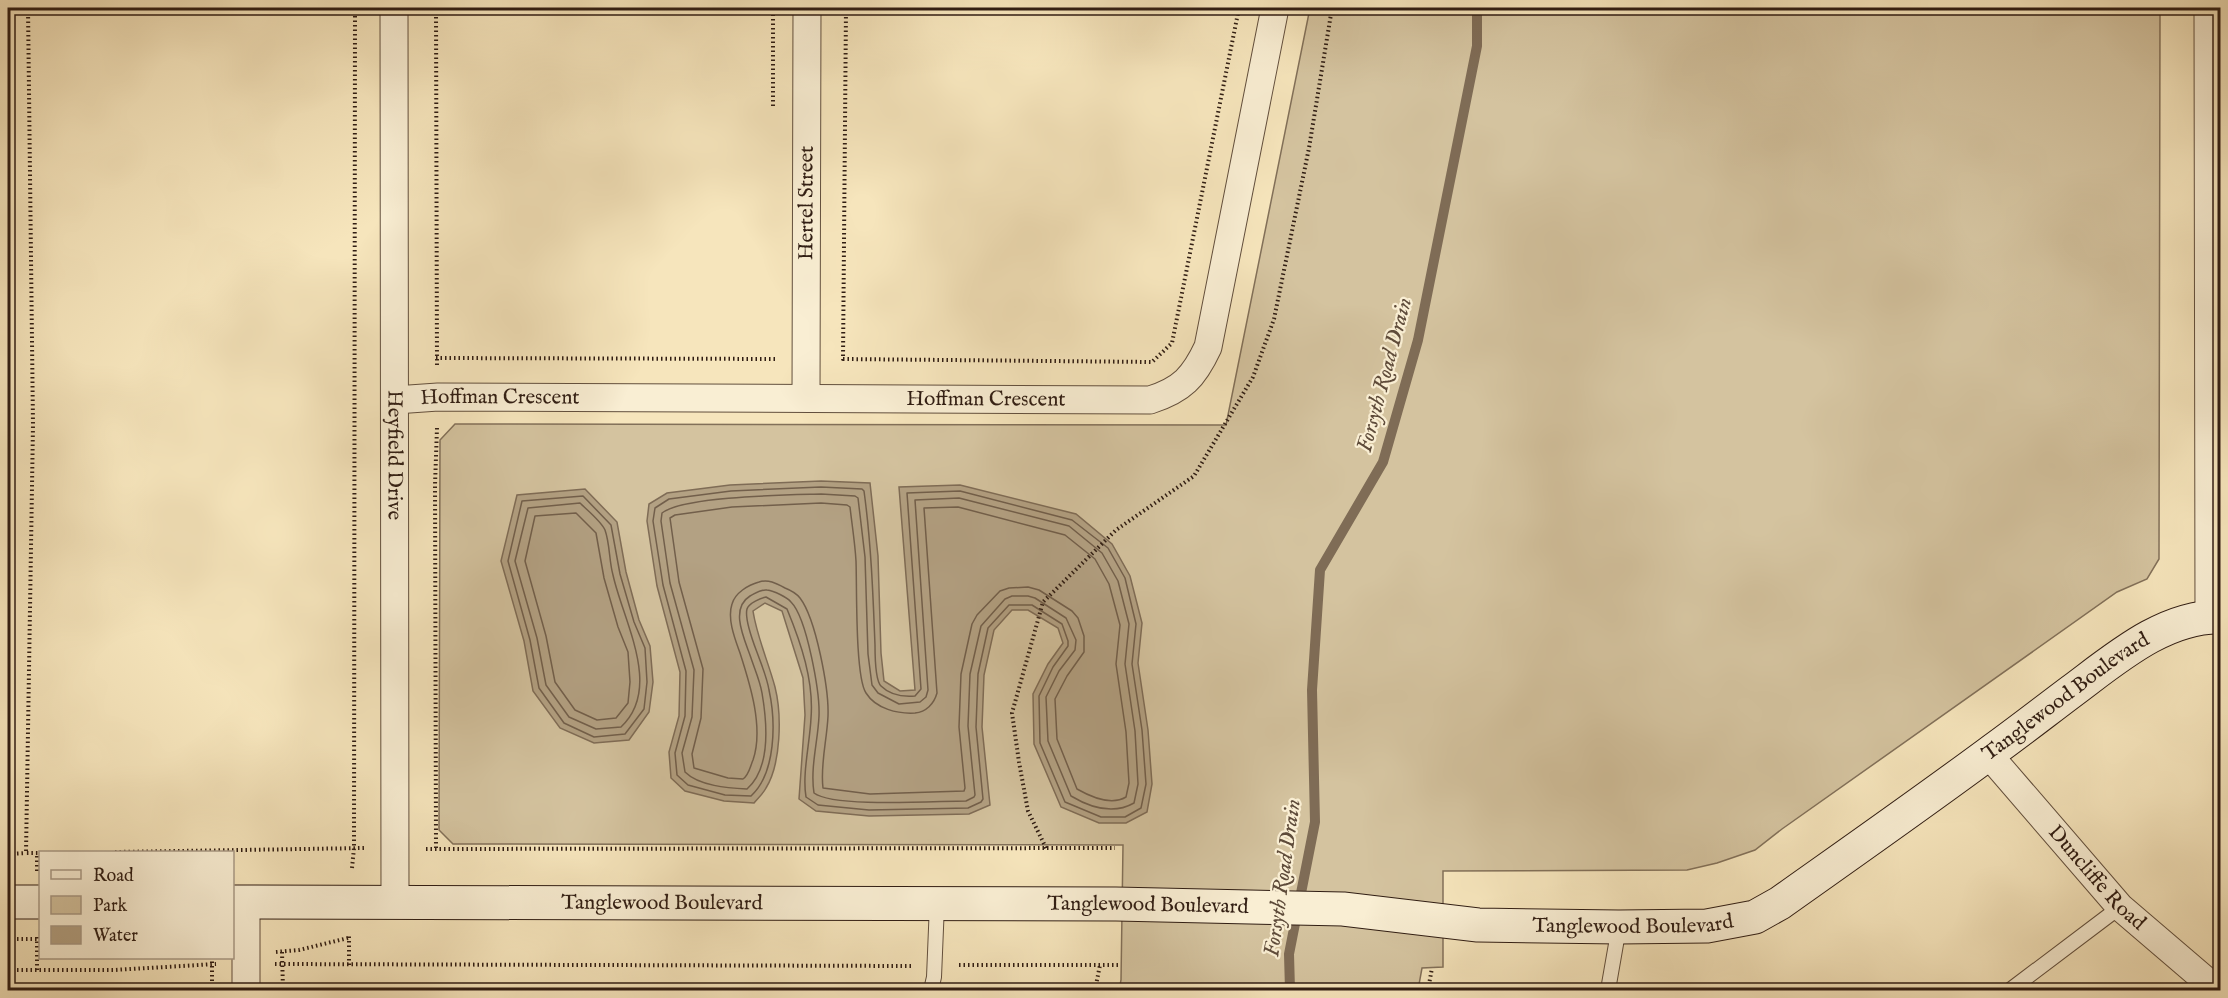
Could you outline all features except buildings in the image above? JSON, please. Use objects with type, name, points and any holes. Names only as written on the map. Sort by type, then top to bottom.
[{"type":"street","name":"Heyfield Drive","points":[[394,8],[395,903]]},
{"type":"street","name":"Hertel Street","points":[[806,398],[807,8]]},
{"type":"street","name":"Hoffman Crescent","points":[[395,400],[438,397],[1150,400],[1168,394],[1198,369],[1208,347],[1275,8]]},
{"type":"street","points":[[2208,8],[2215,616]]},
{"type":"street","name":"Tanglewood Boulevard","points":[[239,902],[1116,904],[1343,909],[1478,925],[1707,926],[1755,917],[1780,903],[1988,754],[2113,660],[2146,639],[2178,624],[2215,616]]},
{"type":"street","name":"Duncliffe Road","points":[[1988,754],[2120,907],[2217,990]]},
{"type":"street","points":[[8,902],[39,902]]},
{"type":"street","points":[[239,902],[246,963],[246,990]]},
{"type":"lane","points":[[931,990],[937,904]]},
{"type":"lane","points":[[2010,990],[2120,907]]},
{"type":"lane","points":[[1608,990],[1619,927]]},
{"type":"path","points":[[26,853],[33,425],[28,8]]},
{"type":"path","points":[[349,965],[354,848],[355,8]]},
{"type":"path","points":[[843,358],[846,8]]},
{"type":"path","points":[[436,358],[807,360],[843,358],[1152,362],[1172,344],[1239,8]]},
{"type":"path","points":[[1046,848],[1028,811],[1018,762],[1012,713],[1043,602],[1116,530],[1194,476],[1253,377],[1274,319],[1309,148],[1332,8]]},
{"type":"path","points":[[175,851],[354,848],[1115,848]]},
{"type":"path","points":[[8,854],[39,853]]},
{"type":"path","points":[[8,939],[39,939]]},
{"type":"path","points":[[282,952],[283,990]]},
{"type":"path","points":[[212,959],[212,990]]},
{"type":"path","points":[[8,970],[114,970],[246,963],[283,965],[1120,965]]},
{"type":"path","points":[[1095,990],[1100,965]]},
{"type":"path","points":[[1428,990],[1432,968]]},
{"type":"green space","points":[[1310,8],[2160,8],[2159,559],[2147,579],[2117,592],[1755,850],[1687,870],[1443,871],[1443,967],[1422,968],[1418,990],[1119,990],[1123,845],[453,844],[439,830],[440,440],[455,424],[1226,425]]},
{"type":"water","points":[[821,481],[870,483],[878,556],[884,681],[900,691],[915,690],[899,487],[960,485],[1076,514],[1112,544],[1130,576],[1142,623],[1138,663],[1148,730],[1152,784],[1147,812],[1126,823],[1099,823],[1061,807],[1034,744],[1033,694],[1048,664],[1063,643],[1058,628],[1028,610],[1012,610],[994,630],[984,675],[982,727],[990,805],[969,814],[869,816],[816,811],[799,799],[805,715],[803,678],[782,611],[765,603],[753,611],[775,687],[779,711],[779,739],[775,766],[766,788],[754,803],[724,801],[685,791],[671,778],[669,752],[679,716],[680,672],[657,586],[647,521],[649,504],[667,493],[730,485]]},
{"type":"water","points":[[585,489],[617,522],[626,572],[639,620],[650,646],[653,682],[649,712],[629,740],[594,743],[560,728],[533,691],[524,641],[501,561],[517,495]]},
{"type":"waterway","name":"Forsyth Road Drain","points":[[1290,990],[1289,954],[1315,822],[1312,690],[1320,570],[1383,462],[1418,340],[1477,46],[1477,8]]}]
